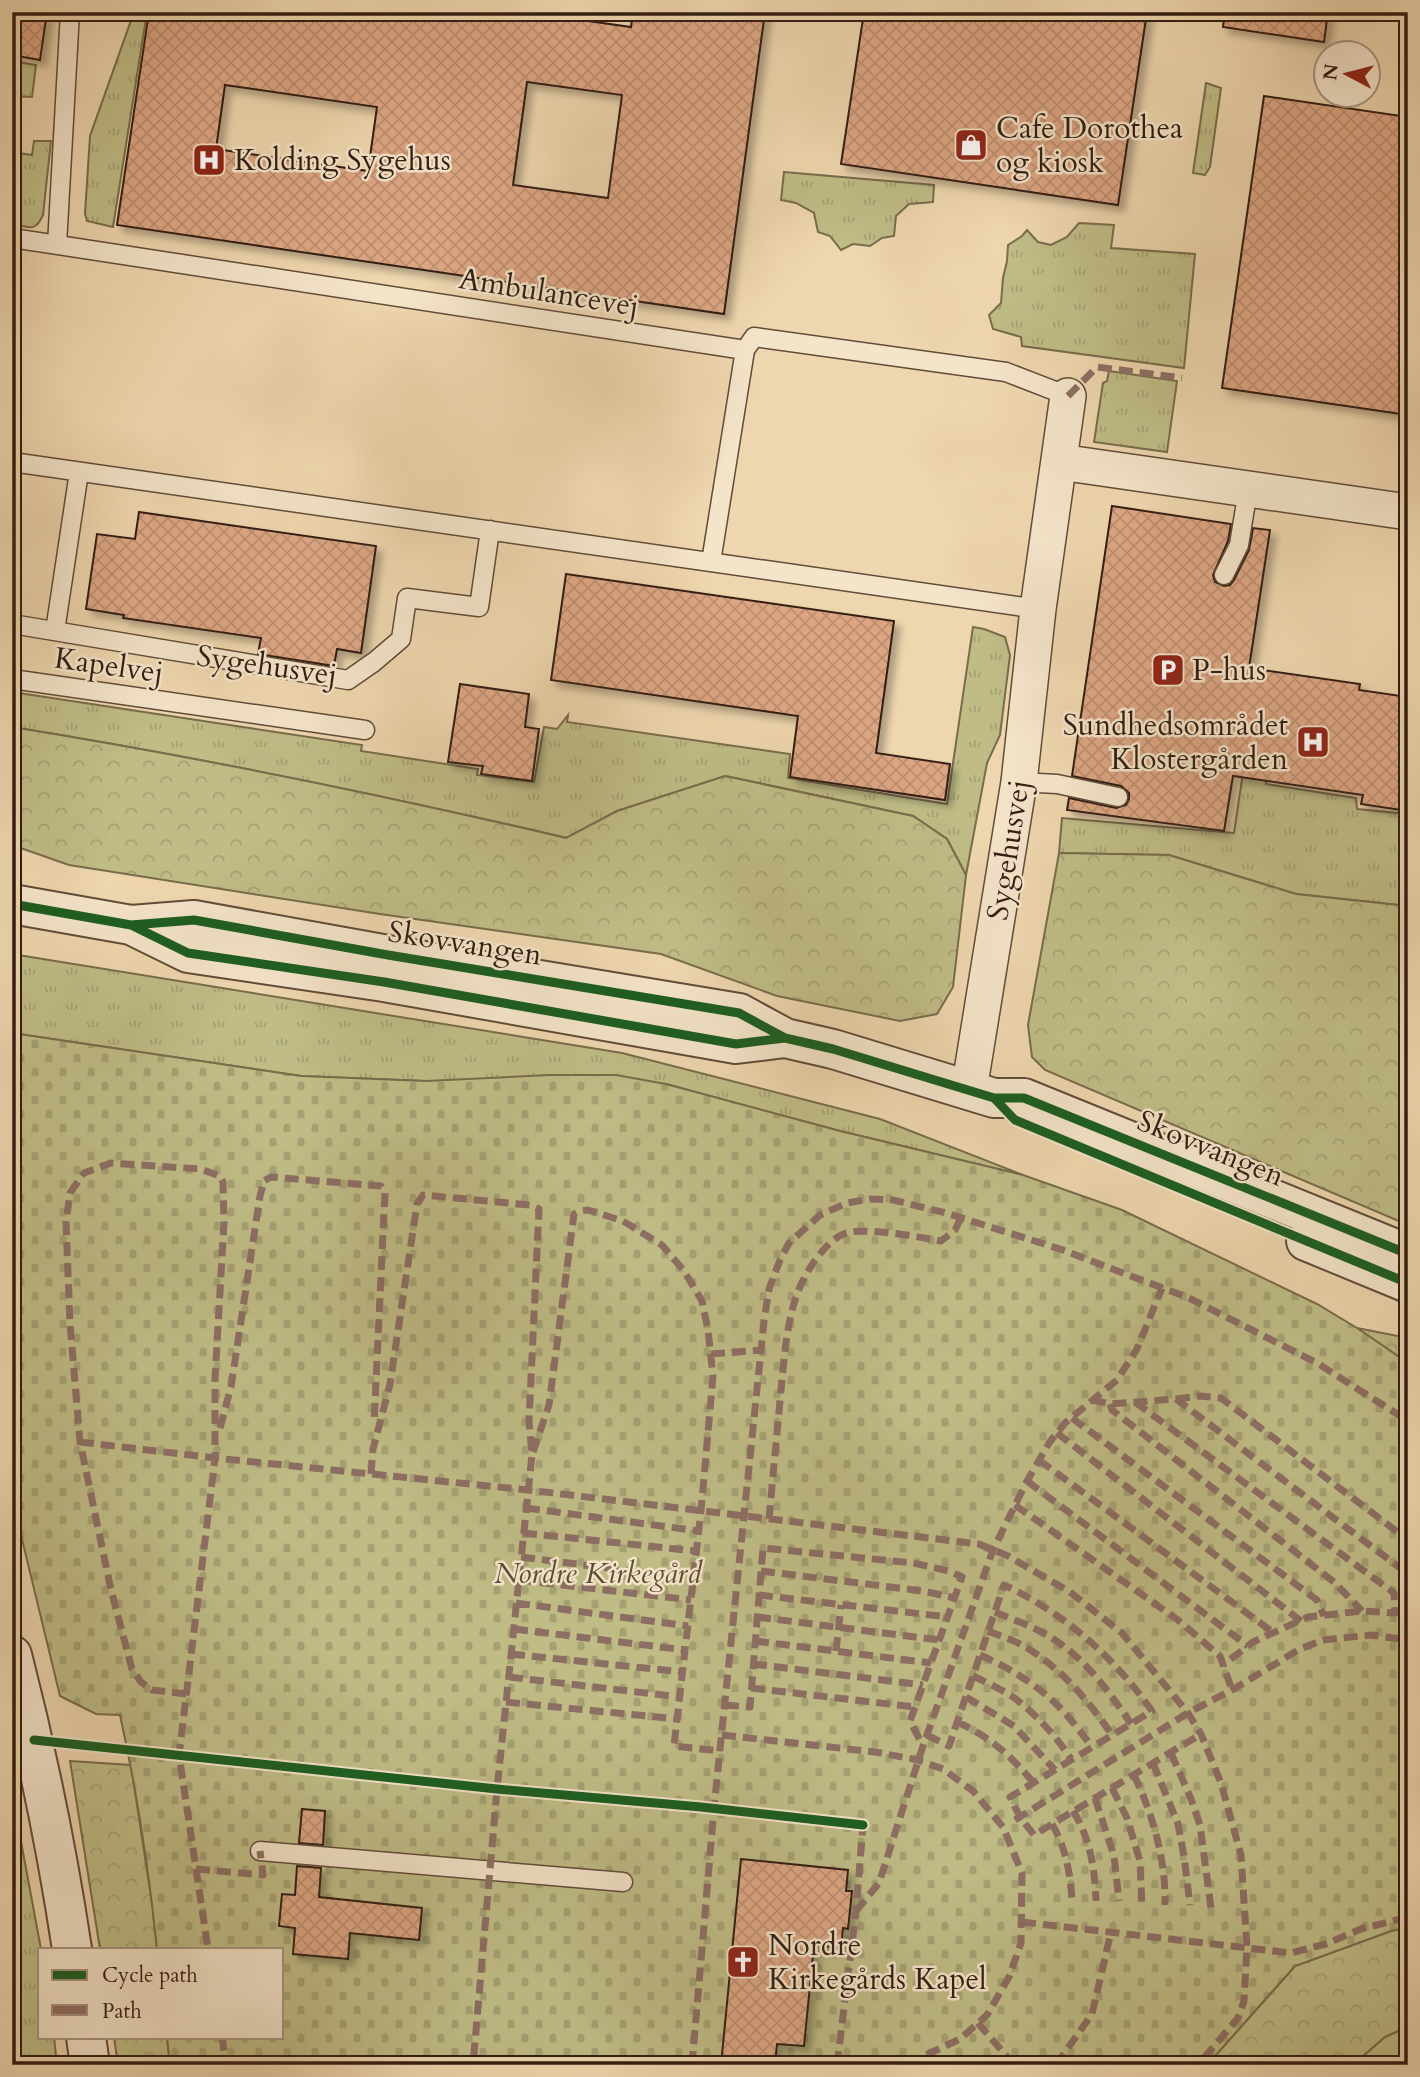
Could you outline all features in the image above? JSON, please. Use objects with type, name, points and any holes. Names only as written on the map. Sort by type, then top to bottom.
[{"type":"street","points":[[1068,396],[1060,462],[1408,512]]},
{"type":"street","name":"Sygehusvej","points":[[982,1094],[1038,609],[1060,462]]},
{"type":"street","name":"Skovvangen","points":[[12,904],[131,925],[188,953],[384,982],[736,1044],[785,1038],[833,1049],[982,1094],[1024,1098],[1408,1254]]},
{"type":"street","name":"Skovvangen","points":[[982,1094],[1015,1120],[1408,1283]]},
{"type":"street","points":[[12,1655],[34,1740],[63,1886],[72,1948]]},
{"type":"street","points":[[86,2038],[90,2065]]},
{"type":"lane","points":[[57,245],[70,12]]},
{"type":"lane","name":"Ambulancevej","points":[[12,238],[745,350],[754,337],[1006,372],[1068,396]]},
{"type":"lane","points":[[711,562],[745,350]]},
{"type":"lane","points":[[12,462],[1038,609]]},
{"type":"lane","points":[[55,631],[79,472]]},
{"type":"lane","points":[[1224,575],[1239,545],[1248,490]]},
{"type":"lane","name":"Sygehusvej","points":[[12,624],[348,680],[401,639],[407,598],[479,607],[490,530]]},
{"type":"lane","name":"Kapelvej","points":[[12,679],[365,730]]},
{"type":"lane","points":[[1019,782],[1057,784],[1118,797]]},
{"type":"lane","points":[[260,1851],[624,1882]]},
{"type":"green space","points":[[134,12],[147,12],[113,227],[87,221],[85,214],[90,136]]},
{"type":"green space","points":[[12,61],[36,65],[32,97],[12,96]]},
{"type":"green space","points":[[1206,83],[1221,88],[1210,167],[1205,175],[1193,173]]},
{"type":"green space","points":[[34,141],[51,141],[43,215],[34,227],[27,227],[12,224],[12,152],[32,155]]},
{"type":"green space","points":[[784,172],[934,185],[933,202],[909,204],[896,216],[894,236],[882,238],[870,246],[853,244],[841,250],[830,236],[818,232],[814,213],[796,203],[781,200]]},
{"type":"green space","points":[[1079,223],[1114,225],[1111,248],[1195,254],[1184,368],[1022,346],[1021,337],[993,329],[989,315],[1001,303],[1008,245],[1027,230],[1038,242],[1051,245],[1067,237]]},
{"type":"green space","points":[[1109,371],[1177,381],[1167,452],[1094,442],[1103,383],[1107,381]]},
{"type":"green space","points":[[973,627],[1005,637],[1010,655],[1000,735],[987,763],[966,875],[947,839],[913,816],[726,776],[617,811],[567,838],[290,778],[12,727],[12,692],[362,745],[361,751],[478,769],[477,775],[534,782],[544,727],[557,729],[568,715],[567,722],[790,754],[788,778],[947,804]]},
{"type":"green space","points":[[1258,672],[1281,675],[1266,784],[1356,798],[1357,809],[1408,814],[1408,906],[1296,894],[1169,855],[1059,853],[1062,818],[1234,833]]},
{"type":"green space","points":[[12,727],[290,778],[566,838],[617,811],[725,776],[913,816],[947,839],[966,875],[953,987],[937,1014],[900,1021],[777,996],[661,954],[380,914],[69,865],[12,845]]},
{"type":"green space","points":[[1059,853],[1169,855],[1296,894],[1408,906],[1408,1225],[1045,1070],[1032,1057],[1028,1025]]},
{"type":"green space","points":[[12,954],[622,1053],[880,1119],[1023,1175],[840,1131],[666,1084],[426,1081],[301,1076],[12,1033]]},
{"type":"green space","name":"Nordre Kirkegård","points":[[12,1033],[301,1076],[426,1081],[549,1075],[616,1075],[666,1084],[840,1131],[1023,1175],[1122,1210],[1317,1304],[1408,1363],[1408,1927],[1295,1966],[1207,2065],[170,2065],[167,2038],[284,2038],[284,1948],[157,1948],[142,1832],[120,1715],[96,1714],[60,1696],[12,1498]]},
{"type":"green space","points":[[1357,1328],[1408,1338],[1408,1363]]},
{"type":"green space","points":[[70,1761],[131,1765],[157,1948],[100,1948]]},
{"type":"green space","points":[[12,1793],[41,1948],[38,1948],[38,2038],[54,2038],[57,2065],[12,2065]]},
{"type":"green space","points":[[1408,1927],[1408,2027],[1385,2037],[1353,2065],[1207,2065],[1295,1966]]},
{"type":"green space","points":[[1408,2027],[1408,2065],[1353,2065],[1385,2037]]},
{"type":"green space","points":[[114,2038],[167,2038],[170,2065],[118,2065]]},
{"type":"building","points":[[12,12],[47,12],[40,60],[12,55]]},
{"type":"building","name":"Kolding Sygehus","points":[[149,12],[250,12],[290,18],[291,12],[525,12],[631,27],[633,12],[765,12],[724,314],[117,225]],"holes":[[[527,82],[622,95],[608,198],[513,185]],[[225,85],[377,107],[368,171],[216,149]]]},
{"type":"building","points":[[864,12],[1147,12],[1118,205],[841,164]]},
{"type":"building","points":[[1225,12],[1328,12],[1325,38],[1312,38],[1312,40],[1223,27]]},
{"type":"building","points":[[1264,96],[1312,103],[1312,108],[1346,108],[1408,117],[1408,415],[1222,388]]},
{"type":"building","name":"P-hus","points":[[1112,506],[1231,524],[1228,541],[1213,575],[1215,582],[1224,586],[1230,585],[1234,580],[1249,550],[1253,528],[1270,530],[1249,668],[1360,684],[1359,690],[1408,697],[1408,811],[1361,804],[1363,795],[1233,776],[1224,831],[1067,810],[1069,798],[1116,808],[1126,805],[1129,799],[1129,793],[1121,786],[1072,776]]},
{"type":"building","points":[[139,512],[376,546],[361,653],[337,649],[334,666],[258,654],[261,638],[123,618],[124,615],[86,609],[97,534],[135,539]]},
{"type":"building","points":[[566,574],[894,621],[876,753],[950,764],[945,800],[790,777],[798,716],[551,680]]},
{"type":"building","points":[[460,684],[529,694],[525,727],[539,729],[532,781],[481,774],[483,766],[448,762]]},
{"type":"building","points":[[302,1809],[325,1811],[323,1845],[299,1843]]},
{"type":"building","name":"Nordre Kirkegårds Kapel","points":[[741,1859],[848,1870],[846,1891],[852,1891],[848,1929],[843,1928],[841,1948],[814,1945],[804,2046],[777,2044],[775,2065],[721,2065]]},
{"type":"building","points":[[297,1866],[321,1868],[319,1897],[422,1908],[419,1940],[350,1933],[348,1959],[293,1954],[295,1928],[279,1926],[282,1894],[295,1895]]},
{"type":"marked path","points":[[1068,396],[1097,367],[1182,378]]},
{"type":"marked path","points":[[186,1694],[152,1690],[141,1682],[132,1669],[111,1590],[80,1442],[70,1323],[66,1222],[70,1193],[84,1173],[111,1163],[200,1169],[220,1176],[223,1182],[224,1222],[215,1379],[215,1458],[179,1755],[208,1948]]},
{"type":"marked path","points":[[220,1428],[231,1387],[260,1196],[264,1181],[271,1177],[381,1186],[385,1192],[374,1424]]},
{"type":"marked path","points":[[371,1474],[373,1449],[390,1384],[417,1204],[423,1195],[530,1205],[539,1209],[529,1421],[532,1455],[497,1789],[473,2065]]},
{"type":"marked path","points":[[692,2065],[714,1808],[764,1321],[769,1289],[780,1260],[789,1243],[820,1215],[847,1203],[870,1199],[893,1200],[946,1213],[1060,1249],[1189,1298],[1317,1363],[1408,1421]]},
{"type":"marked path","points":[[533,1452],[549,1405],[574,1214],[588,1210],[623,1221],[662,1245],[684,1271],[702,1301],[713,1376],[701,1511],[674,1746],[720,1751]]},
{"type":"marked path","points":[[769,1519],[787,1334],[795,1300],[808,1272],[821,1252],[837,1237],[846,1233],[879,1232],[941,1241],[955,1230],[961,1218]]},
{"type":"marked path","points":[[856,1911],[879,1883],[923,1746],[993,1550],[1049,1443],[1065,1423],[1117,1380],[1137,1349],[1162,1288]]},
{"type":"marked path","points":[[711,1354],[761,1350]]},
{"type":"marked path","points":[[1176,1399],[1199,1396],[1221,1398],[1408,1540]]},
{"type":"marked path","points":[[1092,1400],[1110,1404],[1176,1399],[1408,1574]]},
{"type":"marked path","points":[[1135,1402],[1394,1593],[1395,1613],[1362,1611],[1308,1617],[1253,1642],[1223,1665]]},
{"type":"marked path","points":[[1110,1404],[1112,1410],[1334,1582],[1362,1611]]},
{"type":"marked path","points":[[1072,1418],[1317,1600],[1324,1616]]},
{"type":"marked path","points":[[1057,1433],[1301,1621]]},
{"type":"marked path","points":[[80,1442],[528,1490],[979,1544],[1008,1556],[1070,1592],[1122,1633],[1188,1713],[1201,1734],[1221,1783],[1241,1855],[1247,1948],[1244,2001],[1238,2018],[1198,2065]]},
{"type":"marked path","points":[[1039,1460],[1274,1633]]},
{"type":"marked path","points":[[1027,1481],[1248,1646]]},
{"type":"marked path","points":[[1015,1505],[1178,1620],[1220,1656],[1232,1690]]},
{"type":"marked path","points":[[526,1508],[699,1531]]},
{"type":"marked path","points":[[523,1533],[696,1551]]},
{"type":"marked path","points":[[725,1705],[750,1707],[763,1548],[913,1563],[949,1571],[962,1577],[910,1721],[923,1746]]},
{"type":"marked path","points":[[521,1557],[694,1579]]},
{"type":"marked path","points":[[761,1571],[923,1591],[955,1598]]},
{"type":"marked path","points":[[519,1580],[691,1600]]},
{"type":"marked path","points":[[927,1735],[949,1746],[1004,1585],[1047,1609],[1086,1638],[1121,1672],[1152,1711],[1010,1797],[1020,1817],[1034,1835],[1201,1734]]},
{"type":"marked path","points":[[759,1595],[948,1617]]},
{"type":"marked path","points":[[516,1603],[688,1626]]},
{"type":"marked path","points":[[836,1651],[841,1605]]},
{"type":"marked path","points":[[995,1612],[1030,1626],[1063,1645],[1104,1687],[1131,1724]]},
{"type":"marked path","points":[[757,1617],[939,1640]]},
{"type":"marked path","points":[[514,1629],[685,1650]]},
{"type":"marked path","points":[[988,1631],[1024,1646],[1050,1664],[1083,1697],[1112,1735]]},
{"type":"marked path","points":[[1015,1820],[1188,1713],[1300,1649],[1323,1640],[1371,1635],[1408,1640]]},
{"type":"marked path","points":[[755,1641],[931,1663]]},
{"type":"marked path","points":[[511,1654],[683,1672]]},
{"type":"marked path","points":[[980,1655],[1014,1672],[1045,1694],[1068,1716],[1092,1747]]},
{"type":"marked path","points":[[753,1664],[923,1685]]},
{"type":"marked path","points":[[973,1676],[1013,1697],[1045,1726],[1071,1759]]},
{"type":"marked path","points":[[509,1677],[680,1697]]},
{"type":"marked path","points":[[751,1688],[915,1707]]},
{"type":"marked path","points":[[966,1697],[1014,1726],[1055,1770]]},
{"type":"marked path","points":[[506,1702],[677,1719]]},
{"type":"marked path","points":[[957,1722],[999,1748],[1033,1782]]},
{"type":"marked path","points":[[722,1735],[875,1752],[918,1760],[943,1769],[973,1791],[1003,1827],[1022,1873],[1021,1943],[1009,1977],[987,2015],[960,2039],[905,2065]]},
{"type":"marked path","points":[[1171,1753],[1200,1825],[1211,1908]]},
{"type":"marked path","points":[[1153,1763],[1178,1824],[1190,1905]]},
{"type":"marked path","points":[[1134,1775],[1157,1838],[1165,1905]]},
{"type":"marked path","points":[[1112,1788],[1127,1818],[1140,1861],[1142,1907]]},
{"type":"marked path","points":[[1095,1798],[1114,1856],[1119,1901]]},
{"type":"marked path","points":[[1073,1811],[1091,1854],[1096,1901]]},
{"type":"marked path","points":[[1052,1824],[1066,1860],[1072,1900]]},
{"type":"marked path","points":[[837,2065],[856,1911],[863,1825]]},
{"type":"marked path","points":[[196,1869],[263,1875],[260,1851]]},
{"type":"marked path","points":[[1022,1922],[1291,1953],[1326,1944],[1361,1929],[1408,1917]]},
{"type":"marked path","points":[[1056,2065],[1092,2014],[1111,1932]]},
{"type":"marked path","points":[[978,2023],[1014,2065]]},
{"type":"marked path","points":[[222,2038],[226,2065]]},
{"type":"marked path","points":[[837,2061],[856,2065]]},
{"type":"cycle path","points":[[12,904],[131,925],[194,920],[739,1013],[785,1038],[833,1049],[994,1098],[1024,1098],[1408,1254]]},
{"type":"cycle path","points":[[131,925],[188,953],[384,982],[736,1044],[785,1038]]},
{"type":"cycle path","points":[[994,1098],[1015,1120],[1408,1283]]},
{"type":"cycle path","points":[[34,1740],[863,1825]]},
{"type":"place","name":"Cafe Dorothea og kiosk","points":[[971,145]]},
{"type":"place","name":"Kolding Sygehus","points":[[209,160]]},
{"type":"place","name":"P-hus","points":[[1168,670]]},
{"type":"place","name":"Sundhedsområdet Klostergården","points":[[1313,742]]},
{"type":"place","name":"Nordre Kirkegårds Kapel","points":[[743,1962]]}]
